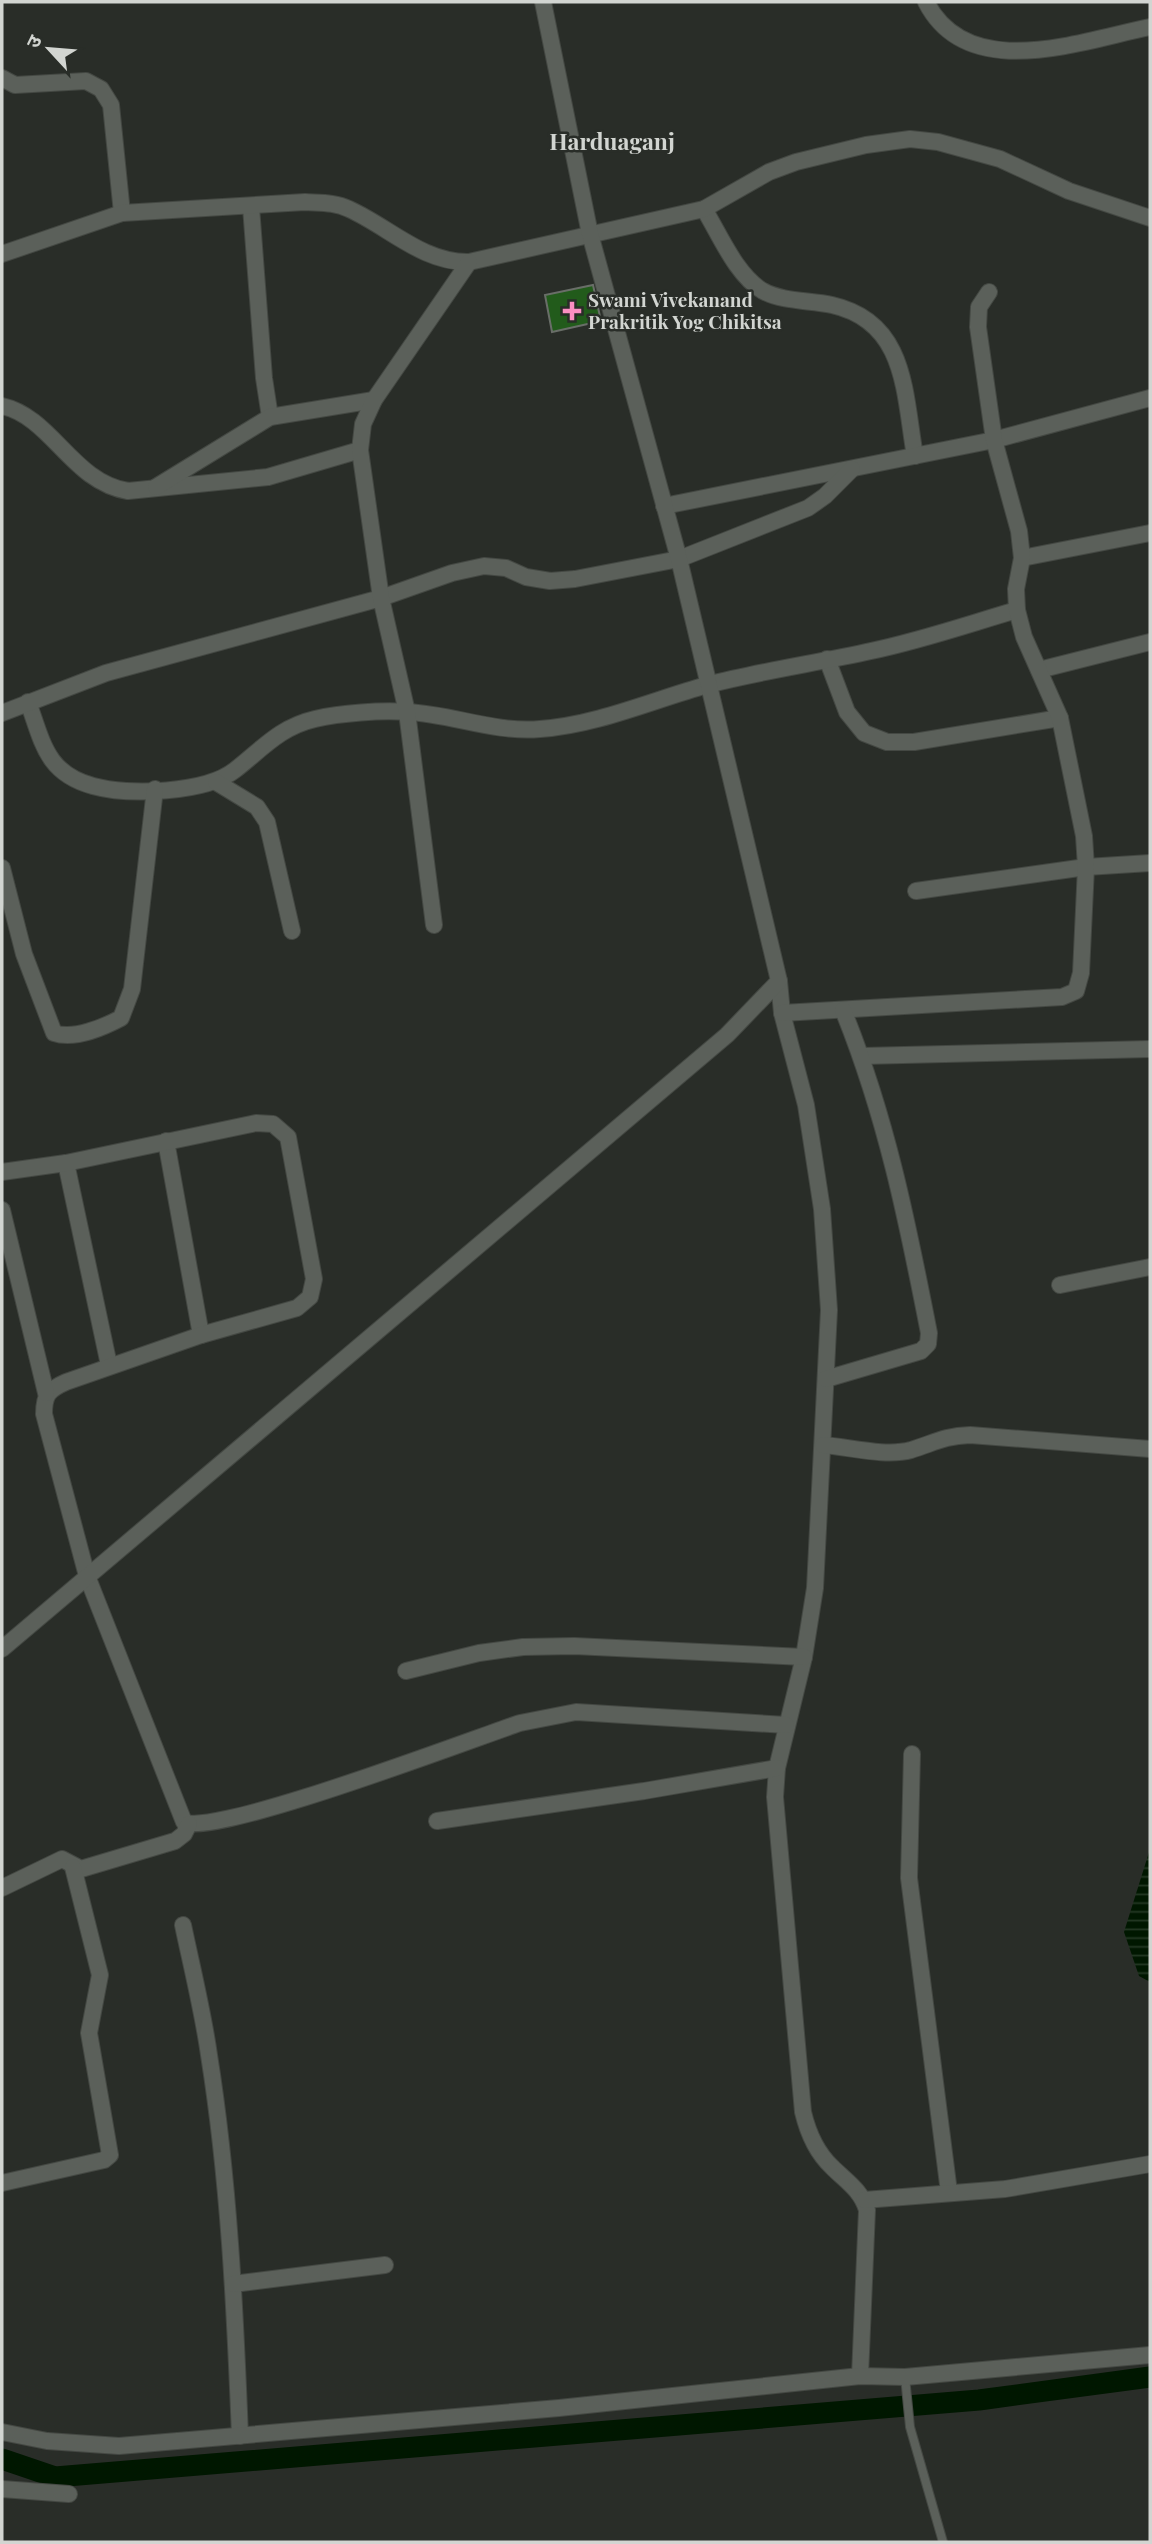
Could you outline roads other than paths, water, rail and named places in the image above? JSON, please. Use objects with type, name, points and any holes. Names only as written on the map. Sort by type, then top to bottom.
[{"type":"street","points":[[543,2],[590,234],[679,559],[779,981],[782,1013],[806,1105],[822,1209],[829,1310],[814,1588],[804,1657],[777,1768],[775,1797],[803,2112],[817,2148],[864,2200],[868,2250],[860,2376]]},
{"type":"street","points":[[926,2],[932,14],[949,32],[971,46],[996,50],[1038,50],[1150,27]]},
{"type":"street","points":[[2,78],[15,85],[86,81],[101,89],[111,105],[122,214]]},
{"type":"street","points":[[2,254],[122,214],[305,202],[334,203],[350,209],[430,255],[450,262],[469,262],[704,209],[769,172],[796,162],[866,145],[910,139],[938,142],[1000,159],[1069,191],[1150,218]]},
{"type":"street","points":[[251,207],[264,377],[270,417]]},
{"type":"street","points":[[704,209],[745,274],[764,291],[853,310],[873,323],[889,342],[900,366],[915,456]]},
{"type":"street","points":[[434,925],[407,712],[381,598],[360,450],[363,424],[374,400],[469,262]]},
{"type":"street","points":[[782,1013],[1062,997],[1076,991],[1081,973],[1086,867],[1081,810],[1060,718],[1017,610],[1016,589],[1022,558],[1018,531],[994,440],[978,327],[979,307],[989,292]]},
{"type":"street","points":[[664,506],[994,440],[1150,398]]},
{"type":"street","points":[[151,490],[270,417],[374,400]]},
{"type":"street","points":[[2,406],[20,412],[88,475],[109,488],[151,490],[268,477],[360,450]]},
{"type":"street","points":[[2,713],[106,673],[381,598],[452,573],[484,566],[506,568],[526,577],[551,582],[679,559],[808,508],[825,496],[852,469]]},
{"type":"street","points":[[1022,558],[1150,533]]},
{"type":"street","points":[[28,702],[49,760],[66,775],[94,786],[193,788],[216,782],[234,771],[269,739],[294,724],[318,718],[407,712],[499,729],[541,729],[589,720],[708,685],[873,651],[1017,610]]},
{"type":"street","points":[[1039,670],[1150,642]]},
{"type":"street","points":[[827,659],[847,712],[864,733],[887,742],[914,742],[1060,718]]},
{"type":"street","points":[[216,782],[257,807],[267,822],[292,931]]},
{"type":"street","points":[[2,868],[24,954],[54,1033],[64,1037],[112,1023],[121,1018],[132,989],[155,789]]},
{"type":"street","points":[[916,891],[1086,867],[1150,863]]},
{"type":"street","points":[[2,1649],[727,1035],[779,981]]},
{"type":"street","points":[[826,1379],[921,1351],[928,1344],[929,1333],[894,1159],[862,1056],[843,1010]]},
{"type":"street","points":[[862,1056],[1150,1049]]},
{"type":"street","points":[[2,1172],[66,1163],[256,1123],[273,1124],[288,1137],[314,1279],[310,1297],[297,1308],[108,1365],[65,1382],[47,1394]]},
{"type":"street","points":[[166,1142],[201,1335]]},
{"type":"street","points":[[66,1163],[108,1365]]},
{"type":"street","points":[[2,1210],[47,1394],[44,1414],[87,1576],[181,1819],[189,1824],[259,1811],[520,1723],[559,1714],[576,1712],[786,1725]]},
{"type":"street","points":[[1060,1286],[1150,1268]]},
{"type":"street","points":[[823,1444],[893,1451],[910,1450],[946,1436],[970,1435],[1150,1449]]},
{"type":"street","points":[[406,1671],[479,1653],[523,1647],[574,1646],[804,1657]]},
{"type":"street","points":[[912,1754],[909,1878],[949,2192]]},
{"type":"street","points":[[437,1821],[644,1791],[777,1768]]},
{"type":"street","points":[[2,1888],[62,1859],[81,1869],[175,1841],[184,1835],[189,1824]]},
{"type":"street","points":[[2,2183],[104,2160],[110,2155],[89,2033],[100,1975],[73,1867]]},
{"type":"street","points":[[183,1925],[209,2053],[233,2284],[240,2436]]},
{"type":"street","points":[[864,2200],[1005,2189],[1150,2164]]},
{"type":"street","points":[[233,2284],[385,2265]]},
{"type":"street","points":[[2,2432],[47,2441],[119,2446],[559,2408],[860,2376],[905,2382],[1150,2355]]},
{"type":"street","points":[[2,2488],[69,2494]]},
{"type":"lane","points":[[905,2382],[910,2427],[943,2542]]},
{"type":"waterway","points":[[2,2459],[55,2477],[979,2400],[1150,2377]]},
{"type":"place","name":"Swami Vivekanand Prakritik Yog Chikitsa","points":[[572,311]]},
{"type":"district","name":"Harduaganj","points":[[612,142]]}]
